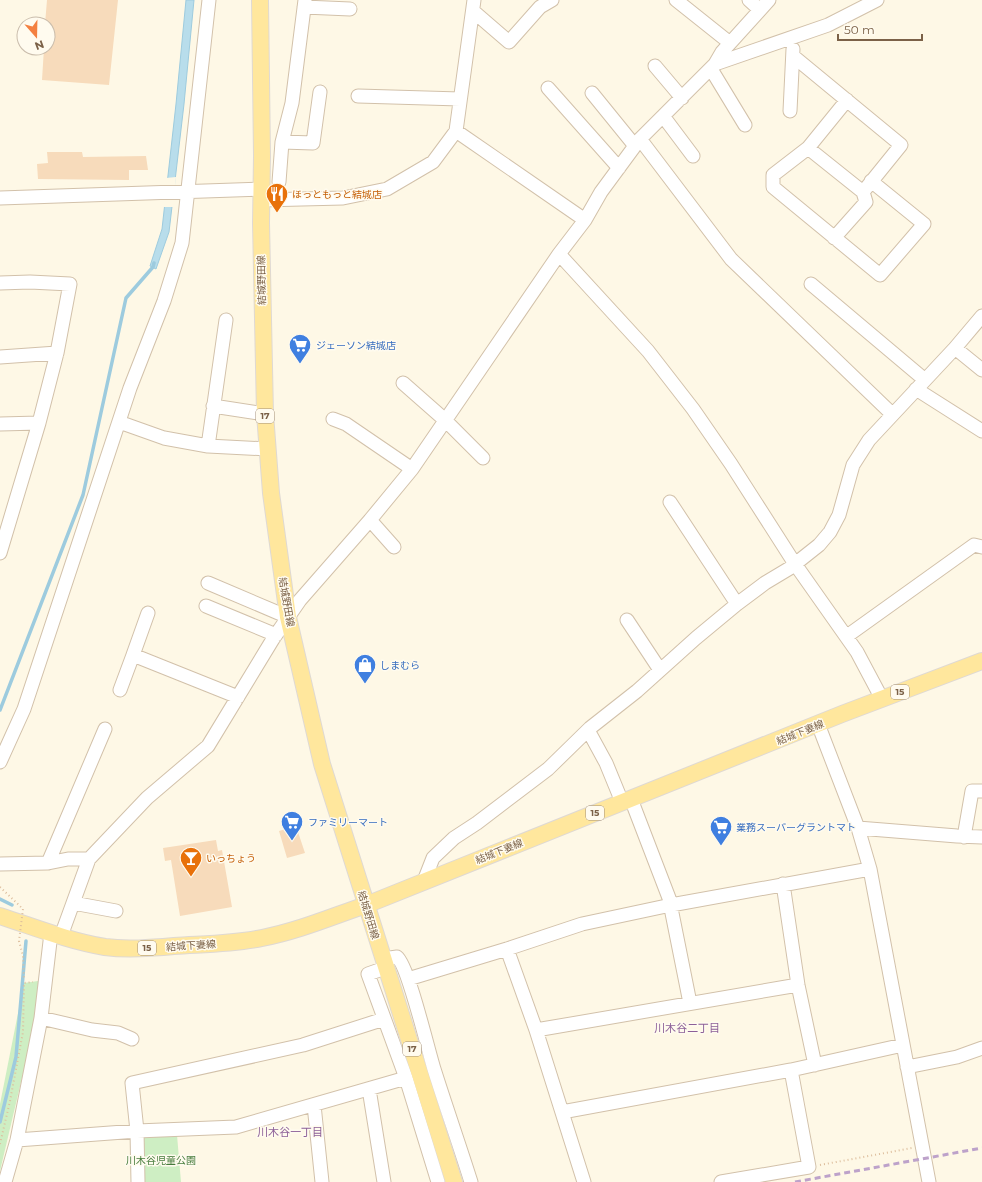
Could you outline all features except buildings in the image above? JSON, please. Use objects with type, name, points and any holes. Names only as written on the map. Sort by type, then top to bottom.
[{"type":"main road","name":"結城野田線","points":[[260,0],[262,302],[265,414],[275,523],[288,617],[322,764],[454,1182]]},
{"type":"main road","name":"結城下妻線","points":[[0,916],[92,944],[121,948],[229,942],[261,938],[289,932],[366,905],[626,800],[982,661]]},
{"type":"street","points":[[0,762],[24,709],[130,388],[164,301],[182,243],[209,0]]},
{"type":"street","points":[[473,5],[509,42],[540,7],[552,0]]},
{"type":"street","points":[[676,0],[730,43]]},
{"type":"street","points":[[749,0],[760,10]]},
{"type":"street","points":[[5,1182],[17,1140],[56,934],[73,903],[89,859],[147,798],[208,746],[276,635],[300,600],[370,520],[412,469],[559,254],[585,220],[601,192],[619,168],[638,143],[713,66],[722,52],[769,0]]},
{"type":"street","points":[[713,66],[828,25],[876,0]]},
{"type":"street","points":[[279,182],[282,142],[292,104],[304,4],[350,9]]},
{"type":"street","points":[[0,198],[173,192],[343,198],[387,189],[433,162],[456,131],[473,5]]},
{"type":"street","points":[[790,111],[794,38]]},
{"type":"street","points":[[793,56],[901,145],[863,192]]},
{"type":"street","points":[[654,66],[682,98]]},
{"type":"street","points":[[713,66],[745,126]]},
{"type":"street","points":[[548,88],[619,168]]},
{"type":"street","points":[[282,142],[313,143],[320,92]]},
{"type":"street","points":[[592,93],[638,143],[731,259],[892,414]]},
{"type":"street","points":[[358,96],[460,99]]},
{"type":"street","points":[[847,100],[808,148],[773,175],[773,187],[880,275],[924,224],[871,181]]},
{"type":"street","points":[[663,116],[693,156]]},
{"type":"street","points":[[456,131],[585,220]]},
{"type":"street","points":[[808,148],[863,192],[866,202],[834,238]]},
{"type":"street","points":[[559,254],[648,351],[693,410],[731,464],[795,564],[847,636],[882,699]]},
{"type":"street","points":[[0,283],[30,282],[70,284],[57,353],[39,423],[0,553]]},
{"type":"street","points":[[811,284],[925,380]]},
{"type":"street","points":[[424,881],[433,858],[454,838],[477,823],[548,769],[588,730],[637,691],[736,604],[820,545],[830,532],[839,515],[853,465],[868,440],[955,348],[982,316]]},
{"type":"street","points":[[208,446],[226,320]]},
{"type":"street","points":[[955,348],[982,370]]},
{"type":"street","points":[[0,357],[57,353]]},
{"type":"street","points":[[403,383],[445,420],[483,458]]},
{"type":"street","points":[[916,390],[982,431]]},
{"type":"street","points":[[214,406],[265,414]]},
{"type":"street","points":[[333,418],[346,424],[412,469]]},
{"type":"street","points":[[119,422],[164,438],[208,446],[268,449]]},
{"type":"street","points":[[0,424],[39,423]]},
{"type":"street","points":[[670,502],[736,604]]},
{"type":"street","points":[[370,520],[394,547]]},
{"type":"street","points":[[847,636],[974,545],[982,547]]},
{"type":"street","points":[[208,583],[288,617]]},
{"type":"street","points":[[206,606],[276,635]]},
{"type":"street","points":[[120,690],[148,613]]},
{"type":"street","points":[[626,620],[660,670]]},
{"type":"street","points":[[134,655],[238,697]]},
{"type":"street","points":[[818,724],[858,828],[870,869],[929,1182]]},
{"type":"street","points":[[48,863],[105,729]]},
{"type":"street","points":[[588,730],[626,800],[671,905],[690,1003]]},
{"type":"street","points":[[964,837],[972,791],[982,791]]},
{"type":"street","points":[[858,828],[964,837],[982,837]]},
{"type":"street","points":[[0,864],[48,863],[68,859],[89,859]]},
{"type":"street","points":[[408,979],[508,949],[582,924],[671,905],[870,869]]},
{"type":"street","points":[[783,884],[798,985],[815,1065]]},
{"type":"street","points":[[73,903],[116,911]]},
{"type":"street","points":[[508,949],[536,1030],[584,1182]]},
{"type":"street","points":[[438,1182],[406,1078],[368,974],[396,957],[400,959],[408,979],[434,1068],[471,1182]]},
{"type":"street","points":[[536,1030],[798,985]]},
{"type":"street","points":[[41,1018],[92,1030],[118,1033],[132,1039]]},
{"type":"street","points":[[138,1182],[137,1132],[132,1083],[303,1045],[384,1019]]},
{"type":"street","points":[[562,1112],[791,1070],[903,1045]]},
{"type":"street","points":[[907,1067],[957,1057],[982,1048]]},
{"type":"street","points":[[721,1182],[809,1167],[791,1070]]},
{"type":"street","points":[[17,1140],[236,1127],[406,1078]]},
{"type":"street","points":[[369,1089],[384,1182]]},
{"type":"street","points":[[314,1105],[320,1182]]},
{"type":"path","points":[[0,887],[23,909],[19,941],[24,956],[23,1032],[0,1144]]},
{"type":"path","points":[[809,1167],[923,1146]]},
{"type":"green space","points":[[45,980],[0,1171],[0,1104],[24,983]]},
{"type":"green space","name":"川木谷児童公園","points":[[177,1135],[181,1182],[144,1182],[142,1137]]},
{"type":"water","points":[[186,0],[194,0],[184,104],[169,232],[156,269],[150,266],[162,229]]},
{"type":"pier","points":[[176,177],[174,207],[162,207],[166,178]]},
{"type":"waterway","points":[[0,710],[83,495],[126,298],[153,267],[154,263]]},
{"type":"waterway","points":[[0,899],[12,905]]},
{"type":"waterway","points":[[0,1122],[16,1057],[26,941]]},
{"type":"railway","points":[[795,1182],[982,1148]]},
{"type":"place","name":"ほっともっと結城店","points":[[277,214]]},
{"type":"place","name":"ジェーソン結城店","points":[[300,364]]},
{"type":"place","name":"しまむら","points":[[365,684]]},
{"type":"place","name":"ファミリーマート","points":[[292,842]]},
{"type":"place","name":"業務スーパーグラントマト","points":[[721,846]]},
{"type":"place","name":"いっちょう","points":[[191,878]]},
{"type":"district","name":"川木谷二丁目","points":[[687,1028]]},
{"type":"district","name":"川木谷一丁目","points":[[290,1132]]}]
